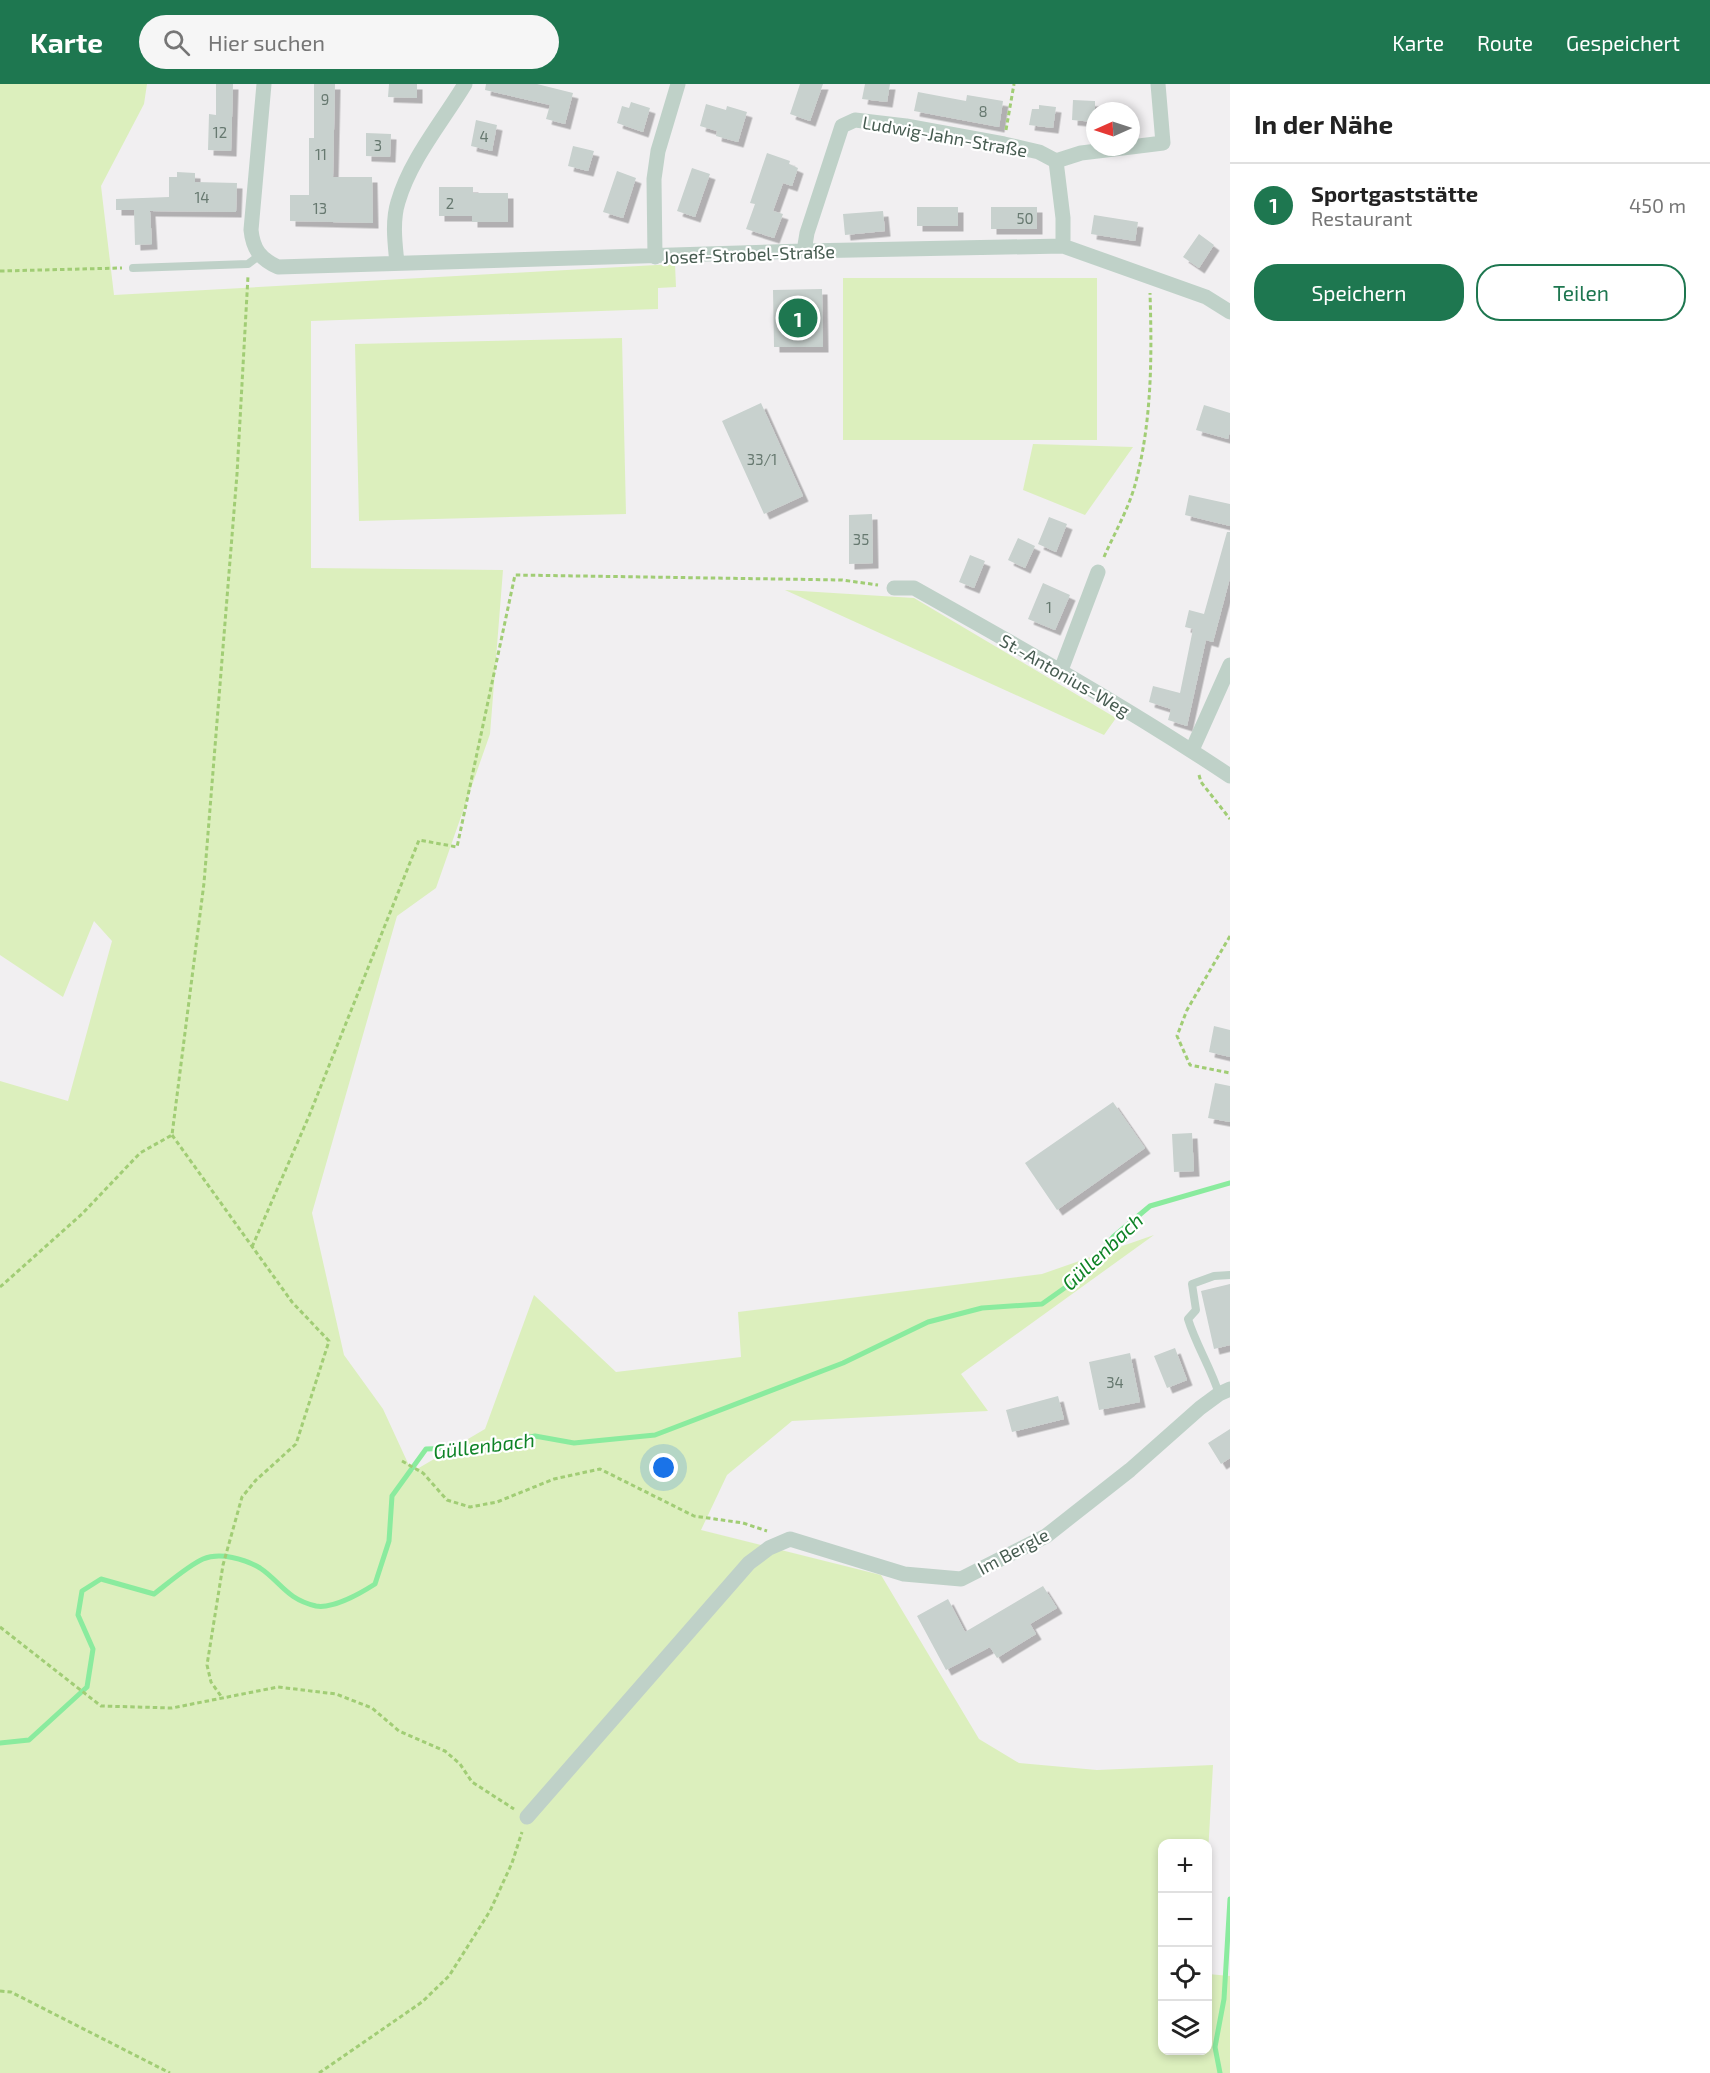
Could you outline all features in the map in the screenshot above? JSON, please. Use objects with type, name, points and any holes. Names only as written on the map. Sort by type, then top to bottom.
[{"type":"street","points":[[254,260],[251,230],[264,84]]},
{"type":"street","points":[[397,263],[394,231],[397,203],[420,153],[465,84]]},
{"type":"street","points":[[655,257],[654,179],[657,152],[678,84]]},
{"type":"street","points":[[1140,146],[1163,143],[1158,84]]},
{"type":"street","name":"Ludwig-Jahn-Straße","points":[[804,251],[807,233],[842,126],[855,120],[906,126],[1004,144],[1039,152],[1056,161]]},
{"type":"street","points":[[1063,246],[1063,218],[1056,161],[1086,152]]},
{"type":"street","name":"Josef-Strobel-Straße","points":[[254,260],[278,267],[804,251],[1063,246],[1228,306]]},
{"type":"street","points":[[1061,670],[1098,572]]},
{"type":"street","name":"St.-Antonius-Weg","points":[[894,588],[914,588],[1061,670],[1192,750],[1230,776]]},
{"type":"street","points":[[1192,750],[1230,665]]},
{"type":"street","name":"Im Bergle","points":[[790,1539],[904,1574],[961,1579],[1046,1536],[1130,1470],[1200,1408],[1225,1391]]},
{"type":"street","points":[[527,1816],[749,1563],[769,1548],[790,1539]]},
{"type":"lane","points":[[133,268],[254,260]]},
{"type":"lane","points":[[1225,1391],[1214,1378],[1195,1341],[1188,1319],[1196,1310],[1192,1284],[1214,1276],[1230,1275]]},
{"type":"path","points":[[1004,144],[1014,84]]},
{"type":"path","points":[[223,1699],[211,1682],[207,1665],[223,1565],[242,1497],[256,1480],[296,1444],[329,1341],[292,1302],[172,1135],[204,883],[254,260]]},
{"type":"path","points":[[0,271],[133,268]]},
{"type":"path","points":[[1098,572],[1135,487],[1147,427],[1152,358],[1149,276]]},
{"type":"path","points":[[252,1247],[309,1116],[419,840],[457,847],[516,575],[842,580],[894,588]]},
{"type":"path","points":[[1192,750],[1201,782],[1230,819]]},
{"type":"path","points":[[1230,936],[1187,1010],[1177,1036],[1190,1065],[1230,1073]]},
{"type":"path","points":[[0,1287],[82,1214],[140,1153],[172,1135]]},
{"type":"path","points":[[402,1461],[423,1473],[447,1500],[470,1507],[497,1502],[554,1479],[600,1469],[694,1516],[743,1522],[790,1539]]},
{"type":"path","points":[[0,1627],[101,1706],[171,1708],[278,1687],[336,1694],[372,1708],[399,1731],[445,1752],[460,1764],[472,1782],[527,1816],[512,1863],[490,1911],[449,1976],[422,2002],[319,2073]]},
{"type":"path","points":[[0,1991],[11,1992],[170,2073]]},
{"type":"green space","points":[[0,84],[147,84],[144,104],[101,186],[114,295],[675,264],[676,287],[658,288],[658,309],[311,321],[311,568],[503,570],[490,734],[436,888],[397,916],[312,1213],[344,1355],[383,1409],[412,1472],[485,1429],[534,1295],[616,1372],[741,1357],[738,1312],[1042,1274],[1154,1235],[961,1374],[988,1411],[792,1421],[727,1475],[701,1530],[881,1575],[979,1739],[1019,1763],[1097,1770],[1213,1765],[1209,1839],[1158,1839],[1158,2055],[1212,2055],[1212,1974],[1230,1976],[1230,2073],[0,2073],[0,1081],[68,1101],[112,941],[94,921],[63,997],[0,955]]},
{"type":"green space","points":[[843,278],[1097,278],[1097,440],[843,440]]},
{"type":"green space","points":[[622,338],[626,514],[359,521],[355,344]]},
{"type":"green space","points":[[1033,444],[1133,447],[1085,515],[1023,490]]},
{"type":"green space","points":[[785,590],[914,598],[1116,718],[1104,735]]},
{"type":"building","points":[[216,84],[233,84],[231,151],[208,150],[209,114],[216,115]]},
{"type":"building","points":[[314,84],[335,84],[333,177],[372,177],[373,223],[290,221],[290,195],[309,195],[309,138],[314,138]]},
{"type":"building","points":[[389,84],[417,84],[417,98],[388,97]]},
{"type":"building","points":[[486,84],[537,84],[573,93],[565,124],[546,119],[550,105],[485,90]]},
{"type":"building","points":[[800,84],[823,84],[810,121],[790,114]]},
{"type":"building","points":[[865,84],[890,84],[887,102],[862,99]]},
{"type":"building","points":[[918,92],[966,101],[967,95],[1003,101],[999,127],[914,111]]},
{"type":"building","points":[[1073,100],[1095,101],[1086,102],[1086,121],[1072,120]]},
{"type":"building","points":[[631,102],[650,108],[643,132],[617,123],[622,106],[629,108]]},
{"type":"building","points":[[706,104],[726,110],[727,106],[747,112],[738,142],[716,136],[717,131],[700,126]]},
{"type":"building","points":[[1039,105],[1056,107],[1053,128],[1029,125],[1032,109],[1039,109]]},
{"type":"building","points":[[476,120],[497,125],[492,151],[471,146]]},
{"type":"building","points":[[366,133],[391,134],[390,157],[366,156]]},
{"type":"building","points":[[573,146],[594,151],[588,171],[568,166]]},
{"type":"building","points":[[767,153],[790,161],[789,164],[798,168],[792,186],[783,183],[773,211],[783,214],[774,238],[746,229],[755,204],[750,203]]},
{"type":"building","points":[[692,168],[710,174],[695,217],[677,211]]},
{"type":"building","points":[[617,171],[636,178],[623,218],[603,212]]},
{"type":"building","points":[[177,172],[195,173],[195,182],[237,183],[236,212],[150,211],[152,244],[135,245],[134,210],[116,210],[116,199],[169,197],[169,177],[177,177]]},
{"type":"building","points":[[439,187],[473,187],[473,193],[508,193],[508,222],[472,222],[472,216],[439,216]]},
{"type":"building","points":[[917,207],[958,207],[958,226],[917,226]]},
{"type":"building","points":[[991,207],[1037,207],[1037,229],[991,229]]},
{"type":"building","points":[[883,211],[885,231],[845,235],[843,214]]},
{"type":"building","points":[[1094,215],[1138,222],[1135,241],[1091,234]]},
{"type":"building","points":[[1199,234],[1214,245],[1199,268],[1183,257]]},
{"type":"building","points":[[822,289],[823,347],[774,347],[773,290]]},
{"type":"building","points":[[761,403],[803,496],[764,514],[722,421]]},
{"type":"building","points":[[1204,405],[1230,413],[1228,439],[1196,430]]},
{"type":"building","points":[[1189,495],[1230,504],[1230,526],[1185,515]]},
{"type":"building","points":[[872,514],[873,563],[849,564],[849,515]]},
{"type":"building","points":[[1049,517],[1067,524],[1056,552],[1038,544]]},
{"type":"building","points":[[1227,532],[1230,532],[1230,578],[1213,642],[1206,640],[1187,726],[1168,720],[1171,709],[1149,702],[1153,686],[1180,693],[1193,629],[1185,627],[1189,610],[1204,614]]},
{"type":"building","points":[[1018,538],[1035,546],[1025,568],[1008,560]]},
{"type":"building","points":[[970,555],[985,561],[974,588],[959,582]]},
{"type":"building","points":[[1043,583],[1070,595],[1055,630],[1028,619]]},
{"type":"building","points":[[1214,1026],[1230,1030],[1230,1057],[1209,1052]]},
{"type":"building","points":[[1215,1083],[1230,1086],[1230,1122],[1208,1118]]},
{"type":"building","points":[[1113,1102],[1145,1148],[1057,1210],[1025,1163]]},
{"type":"building","points":[[1192,1133],[1194,1171],[1174,1172],[1172,1134]]},
{"type":"building","points":[[1230,1284],[1230,1345],[1214,1349],[1201,1291]]},
{"type":"building","points":[[1175,1348],[1187,1380],[1167,1388],[1154,1356]]},
{"type":"building","points":[[1130,1353],[1140,1402],[1099,1410],[1089,1362]]},
{"type":"building","points":[[1058,1396],[1064,1419],[1012,1432],[1006,1410]]},
{"type":"building","points":[[1230,1429],[1230,1458],[1221,1464],[1208,1443]]},
{"type":"building","points":[[1043,1586],[1057,1608],[1030,1624],[1036,1634],[997,1658],[990,1647],[946,1670],[917,1616],[948,1599],[965,1632]]},
{"type":"waterway","name":"Güllenbach","points":[[0,1743],[29,1740],[87,1687],[93,1649],[78,1615],[82,1591],[101,1579],[154,1594],[197,1562],[210,1557],[225,1556],[240,1559],[260,1568],[291,1595],[306,1603],[316,1606],[338,1603],[375,1584],[389,1541],[392,1496],[426,1449],[483,1447],[535,1436],[574,1443],[655,1435],[843,1363],[928,1322],[982,1308],[1042,1304],[1080,1277],[1113,1237],[1150,1206],[1230,1183]]},
{"type":"waterway","points":[[1220,2073],[1215,2047],[1224,1999],[1230,1899]]},
{"type":"place","name":"Sportgaststätte","points":[[798,318]]}]
